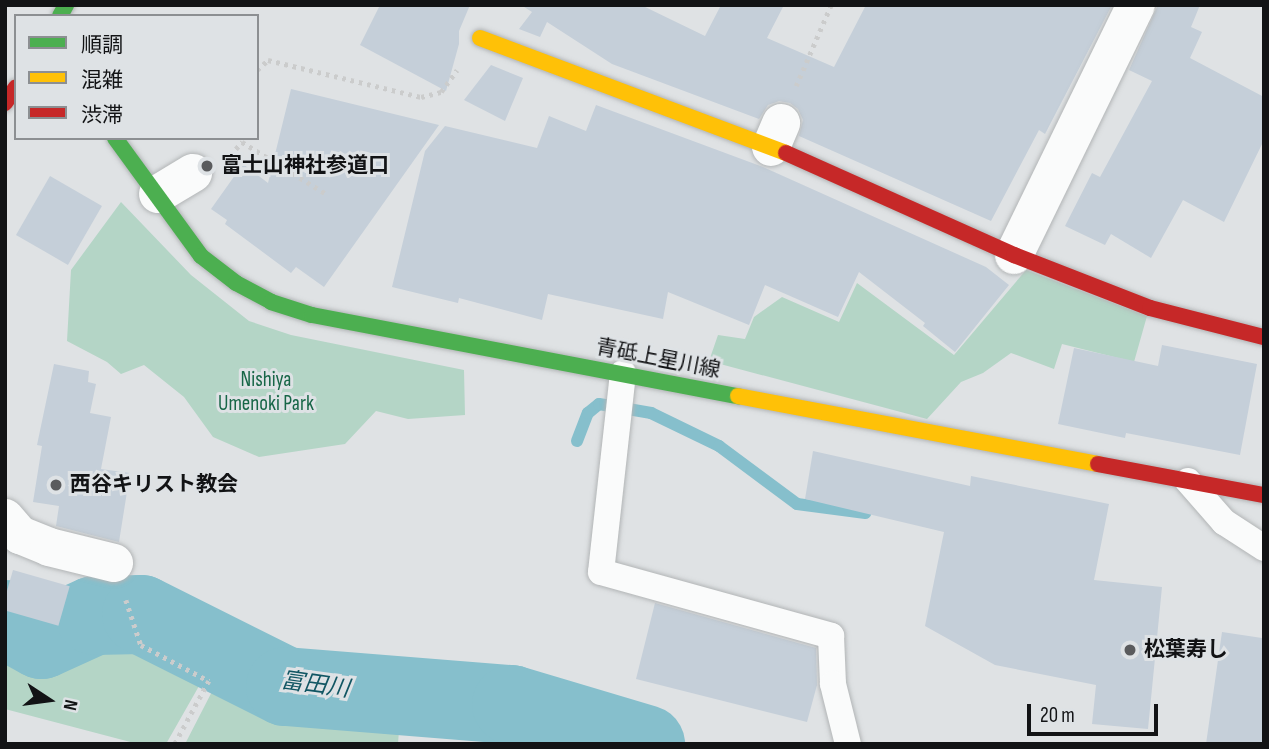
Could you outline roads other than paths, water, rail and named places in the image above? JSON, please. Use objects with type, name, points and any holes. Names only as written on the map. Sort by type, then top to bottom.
[{"type":"main road","points":[[480,38],[776,135],[1014,255],[1150,308],[1264,337]]},
{"type":"main road","name":"青砥上星川線","points":[[117,140],[201,256],[236,284],[271,302],[312,315],[1264,495]]},
{"type":"street","points":[[1014,255],[1136,5]]},
{"type":"street","points":[[158,194],[210,165]]},
{"type":"street","points":[[5,518],[20,536],[49,547],[114,563]]},
{"type":"lane","points":[[623,373],[601,572],[831,636],[833,684],[848,744]]},
{"type":"lane","points":[[1188,481],[1224,522],[1264,548]]},
{"type":"waterway","points":[[577,441],[588,413],[599,404],[651,413],[719,446],[797,504],[865,513]]},
{"type":"waterway","name":"富田川","points":[[5,619],[41,639],[94,615],[141,614],[285,686],[511,704],[645,744]]},
{"type":"place","name":"富士山神社参道口","points":[[207,166]]},
{"type":"place","name":"西谷キリスト教会","points":[[56,485]]},
{"type":"place","name":"松葉寿し","points":[[1130,650]]},
{"type":"park label","name":"Nishiya Umenoki Park","points":[[266,392]]}]
